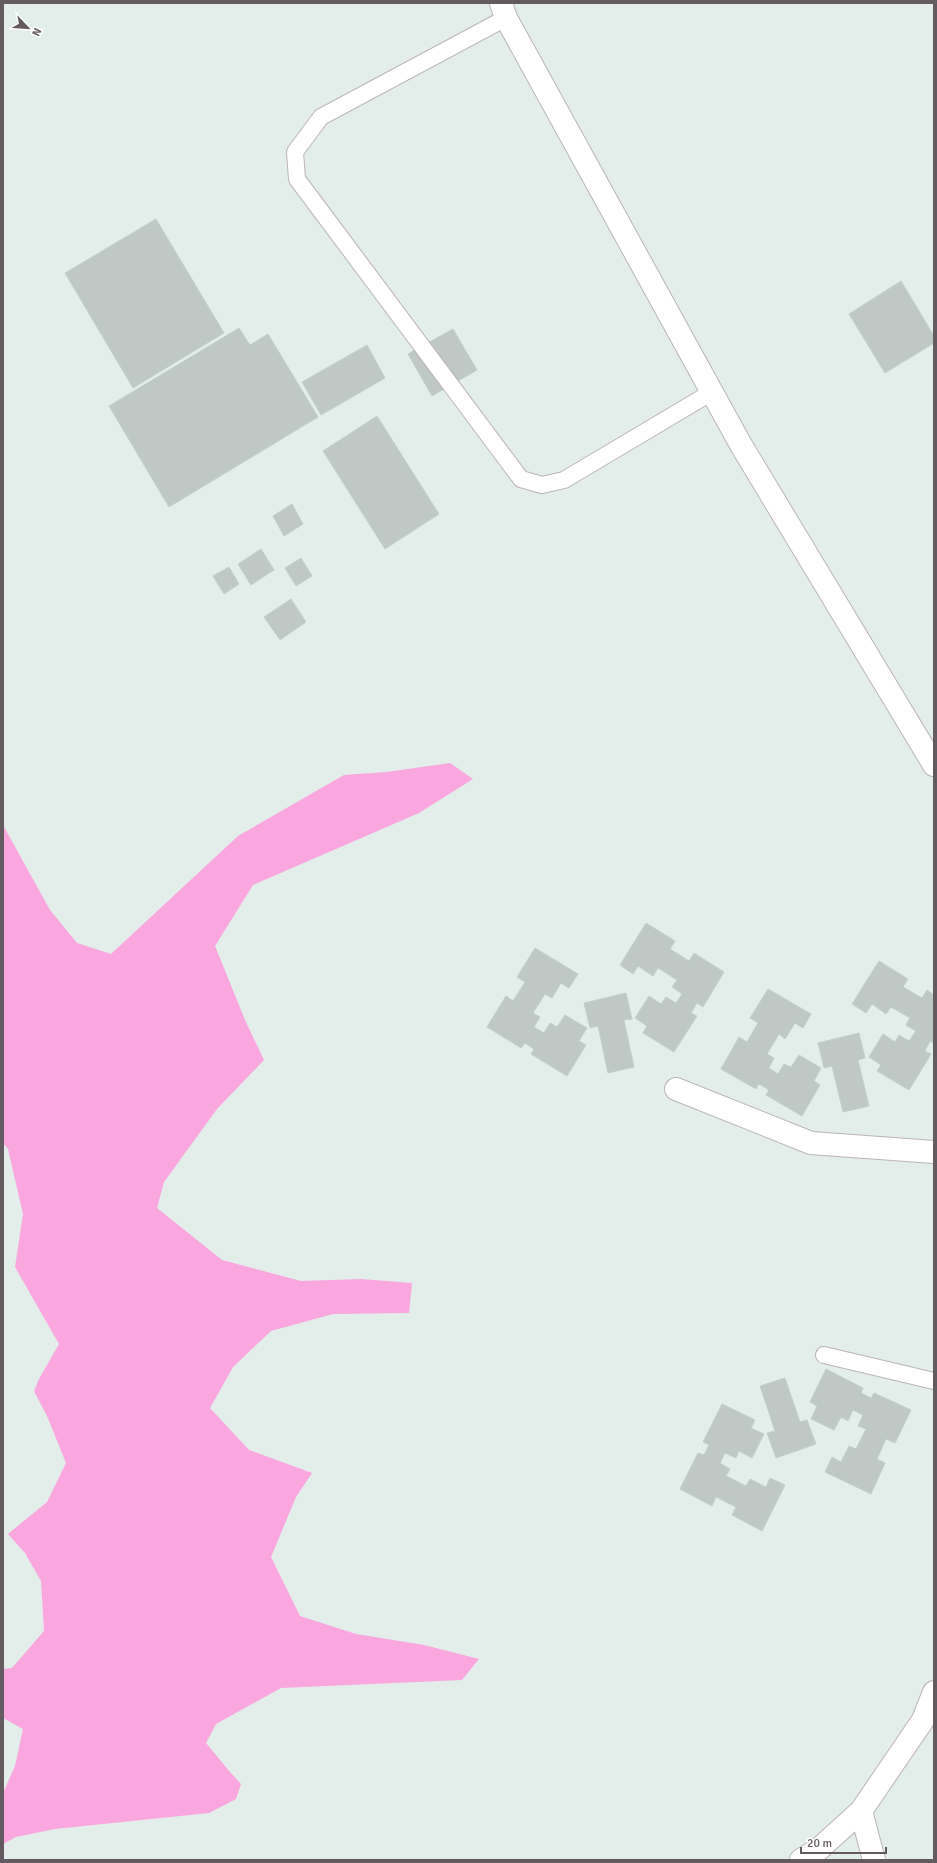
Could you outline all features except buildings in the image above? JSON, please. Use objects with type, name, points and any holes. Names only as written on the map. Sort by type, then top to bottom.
[{"type":"street","points":[[503,11],[741,445],[934,765]]},
{"type":"street","points":[[676,1089],[811,1143],[934,1152]]},
{"type":"street","points":[[801,1860],[819,1849],[861,1811],[923,1720],[934,1692]]},
{"type":"street","points":[[861,1811],[874,1860]]},
{"type":"lane","points":[[503,11],[321,117],[295,152],[297,179],[521,479],[542,485],[564,480],[712,392]]},
{"type":"lane","points":[[824,1354],[934,1381]]},
{"type":"shaded area","points":[[450,763],[473,779],[419,813],[253,885],[215,946],[245,1020],[264,1060],[217,1109],[164,1182],[157,1208],[222,1260],[301,1281],[361,1279],[412,1283],[409,1313],[333,1314],[271,1331],[233,1367],[210,1408],[249,1450],[312,1473],[296,1497],[271,1557],[300,1616],[356,1634],[424,1645],[479,1659],[462,1680],[281,1688],[216,1724],[206,1743],[241,1784],[236,1799],[209,1813],[55,1829],[16,1837],[3,1844],[3,1793],[15,1766],[23,1729],[3,1718],[3,1669],[12,1668],[44,1631],[41,1581],[25,1553],[8,1534],[47,1502],[66,1463],[47,1416],[34,1391],[39,1379],[59,1344],[15,1267],[23,1214],[8,1149],[3,1143],[3,825],[50,910],[77,943],[111,954],[238,836],[344,775],[387,772]]}]
